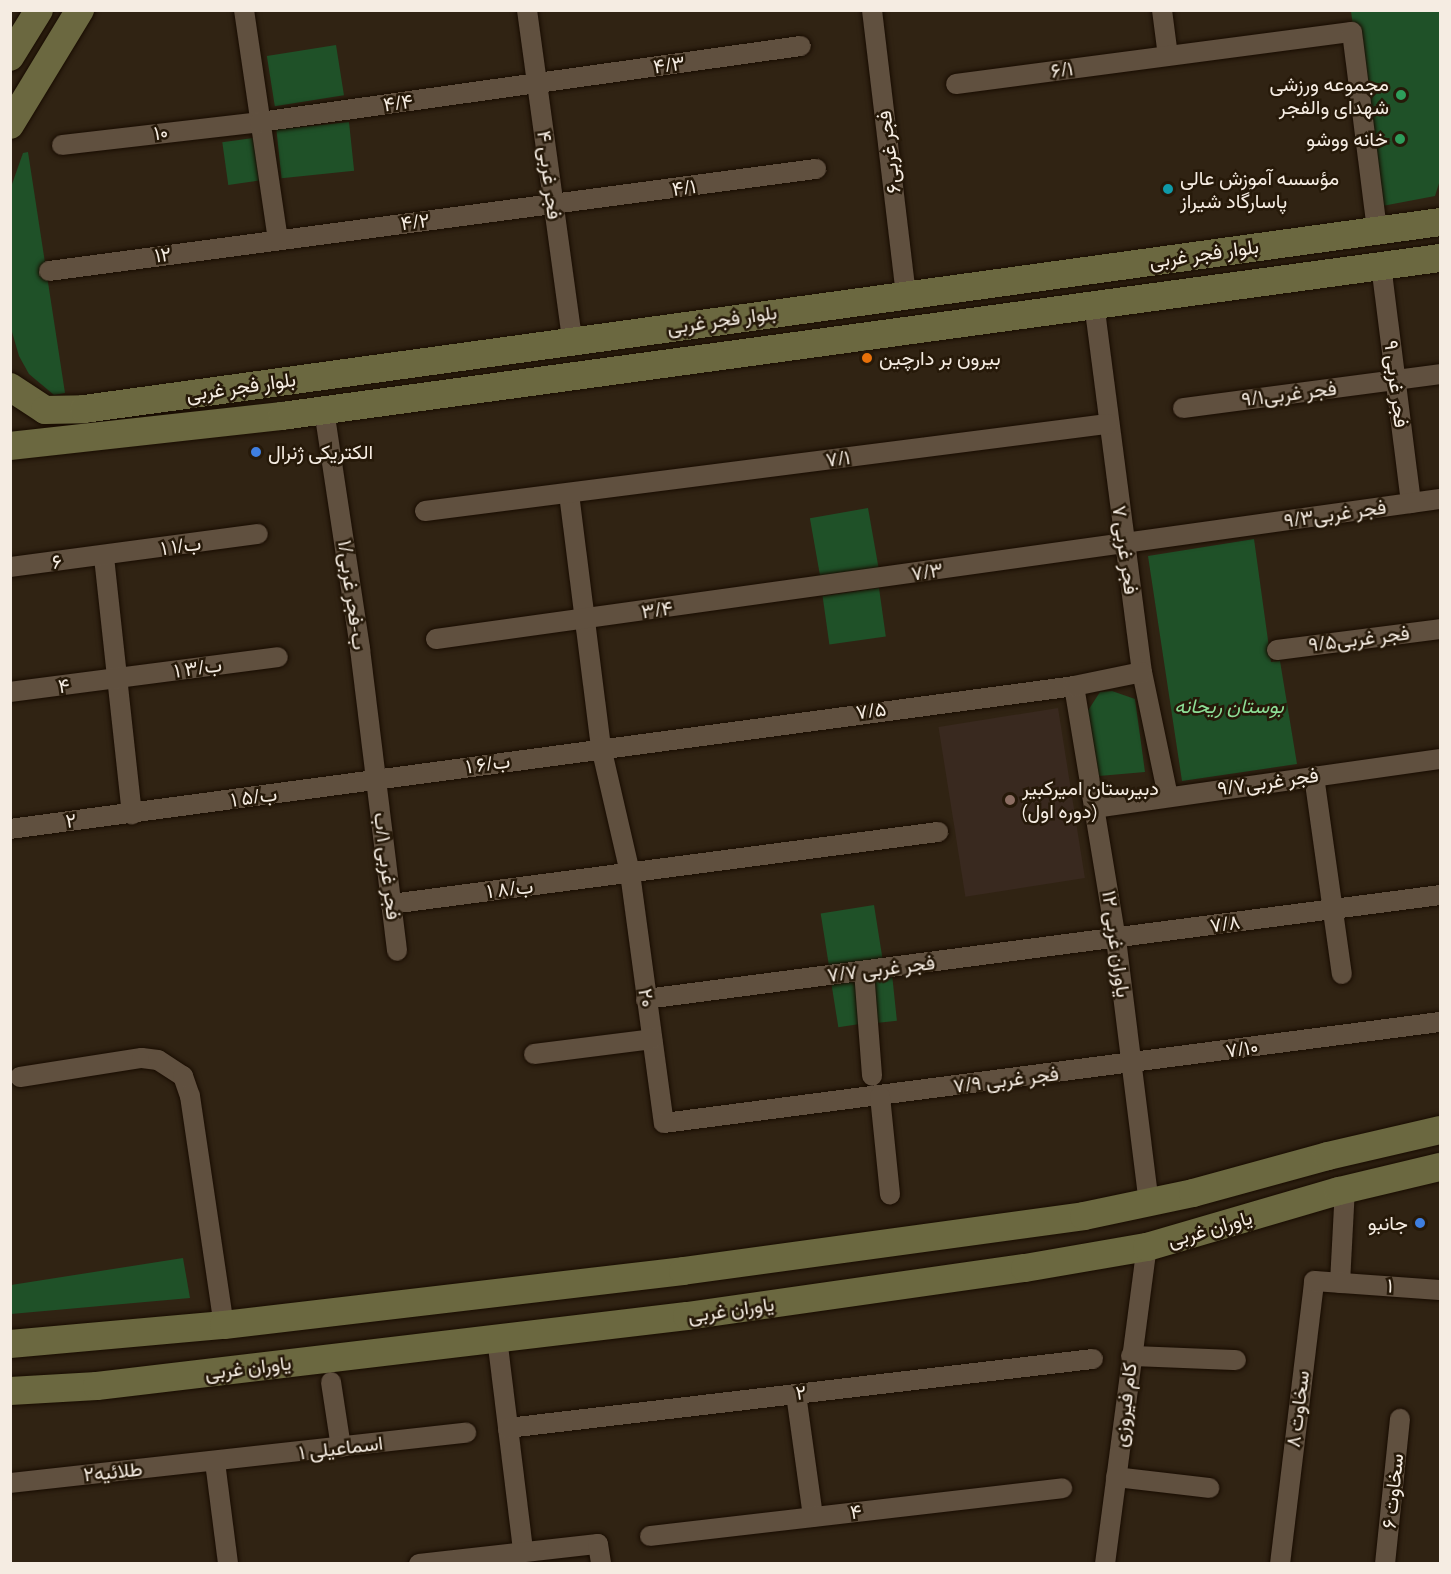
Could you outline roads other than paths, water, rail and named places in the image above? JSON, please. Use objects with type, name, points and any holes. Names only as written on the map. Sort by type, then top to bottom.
[{"type":"main road","points":[[10,57],[39,10]]},
{"type":"main road","points":[[10,125],[80,10]]},
{"type":"main road","name":"بلوار فجر غربی","points":[[45,410],[84,409],[572,339],[1440,222]]},
{"type":"main road","points":[[1243,249],[1248,283]]},
{"type":"main road","name":"بلوار فجر غربی","points":[[10,446],[324,410],[1094,303],[1440,258]]},
{"type":"main road","points":[[10,387],[45,410],[36,422],[37,431],[50,442]]},
{"type":"main road","name":"یاوران غربی","points":[[10,1344],[224,1325],[898,1242],[1149,1203],[1440,1130]]},
{"type":"main road","name":"یاوران غربی","points":[[10,1391],[97,1386],[497,1338],[862,1291],[1147,1247],[1345,1189],[1440,1167]]},
{"type":"main road","points":[[387,1306],[394,1351]]},
{"type":"street","points":[[244,10],[278,239]]},
{"type":"street","name":"۴ فجر غربی","points":[[527,10],[572,339]]},
{"type":"street","name":"فجر غربی۶","points":[[872,10],[906,294]]},
{"type":"street","points":[[1162,10],[1168,56]]},
{"type":"street","name":"۶/۱","points":[[956,84],[1352,32],[1377,230]]},
{"type":"street","name":"۴/۳","points":[[537,83],[801,46]]},
{"type":"street","name":"۴/۴","points":[[260,122],[537,83]]},
{"type":"street","name":"۱۰","points":[[62,145],[260,122]]},
{"type":"street","name":"۴/۱","points":[[553,206],[816,169]]},
{"type":"street","name":"۴/۲","points":[[278,239],[553,206]]},
{"type":"street","name":"۱۲","points":[[49,271],[278,239]]},
{"type":"street","name":"۹ فجر غربی","points":[[1381,265],[1411,503]]},
{"type":"street","name":"۷ فجر غربی","points":[[1094,303],[1107,424],[1142,672],[1168,796]]},
{"type":"street","name":"فجر غربی۹/۱","points":[[1183,408],[1440,374]]},
{"type":"street","name":"۱/ب-فجر غربی","points":[[324,410],[376,780]]},
{"type":"street","name":"۷/۱","points":[[425,511],[1107,424]]},
{"type":"street","name":"۲۰","points":[[569,494],[600,747],[630,873],[663,1123]]},
{"type":"street","name":"فجر غربی۹/۳","points":[[1125,543],[1440,499]]},
{"type":"street","name":"۱ ب/۱","points":[[104,557],[258,534]]},
{"type":"street","name":"۷/۳","points":[[729,600],[1125,543]]},
{"type":"street","points":[[104,557],[132,814]]},
{"type":"street","name":"۶","points":[[10,567],[104,557]]},
{"type":"street","name":"۳/۴","points":[[436,639],[729,600]]},
{"type":"street","name":"فجر غربی۹/۵","points":[[1277,650],[1440,629]]},
{"type":"street","name":"۱ ب/۳","points":[[117,680],[278,657]]},
{"type":"street","name":"۷/۵","points":[[600,747],[1074,686],[1142,672]]},
{"type":"street","name":"۴","points":[[10,692],[117,680]]},
{"type":"street","name":"۱۲ یاوران غربی","points":[[1074,686],[1116,939],[1149,1203]]},
{"type":"street","name":"۱ ب/۶","points":[[376,780],[600,747]]},
{"type":"street","name":"فجر غربی۹/۷","points":[[1095,808],[1440,759]]},
{"type":"street","points":[[1314,776],[1335,910],[1342,974]]},
{"type":"street","name":"۱ ب/۵","points":[[132,814],[376,780]]},
{"type":"street","name":"فجر غربی ۱/ب","points":[[376,780],[398,951]]},
{"type":"street","name":"۲","points":[[10,829],[132,814]]},
{"type":"street","name":"۱ ب/۸","points":[[391,904],[938,832]]},
{"type":"street","name":"۷/۸","points":[[1116,939],[1440,895]]},
{"type":"street","name":"۷/۷ فجر غربی","points":[[646,999],[1116,939]]},
{"type":"street","points":[[864,971],[872,1076]]},
{"type":"street","name":"۷/۱۰","points":[[1133,1064],[1440,1022]]},
{"type":"street","points":[[534,1054],[652,1039]]},
{"type":"street","points":[[20,1077],[142,1058],[158,1060],[183,1076],[190,1096],[224,1325]]},
{"type":"street","name":"۷/۹ فجر غربی","points":[[663,1123],[1133,1064]]},
{"type":"street","points":[[880,1096],[890,1194]]},
{"type":"street","points":[[1340,1282],[1345,1189]]},
{"type":"street","name":"کام فیروزی","points":[[1105,1563],[1147,1247]]},
{"type":"street","name":"سخاوت ۸","points":[[1280,1563],[1314,1281],[1340,1282]]},
{"type":"street","name":"۱","points":[[1340,1282],[1440,1290]]},
{"type":"street","points":[[497,1338],[523,1551]]},
{"type":"street","points":[[1131,1356],[1236,1360]]},
{"type":"street","name":"۲","points":[[508,1428],[1093,1359]]},
{"type":"street","points":[[331,1382],[341,1448]]},
{"type":"street","points":[[796,1394],[813,1517]]},
{"type":"street","name":"سخاوت ۶","points":[[1385,1563],[1400,1419]]},
{"type":"street","name":"اسماعیلی ۱","points":[[215,1462],[466,1433]]},
{"type":"street","points":[[215,1462],[228,1563]]},
{"type":"street","name":"طلائیه۲","points":[[10,1483],[215,1462]]},
{"type":"street","points":[[1116,1477],[1209,1488]]},
{"type":"street","name":"۴","points":[[650,1536],[1062,1488]]},
{"type":"street","points":[[419,1563],[598,1544],[601,1563]]},
{"type":"place","name":"مجموعه ورزشی شهدای والفجر","points":[[1401,95]]},
{"type":"place","name":"خانه ووشو","points":[[1400,139]]},
{"type":"place","name":"مؤسسه آموزش عالی پاسارگاد شیراز","points":[[1168,189]]},
{"type":"place","name":"بیرون بر دارچین","points":[[867,358]]},
{"type":"place","name":"الکتریکی ژنرال","points":[[256,452]]},
{"type":"place","name":"دبیرستان امیرکبیر (دوره اول)","points":[[1010,800]]},
{"type":"place","name":"جانبو","points":[[1420,1223]]},
{"type":"park label","name":"بوستان ریحانه","points":[[1229,706]]}]
